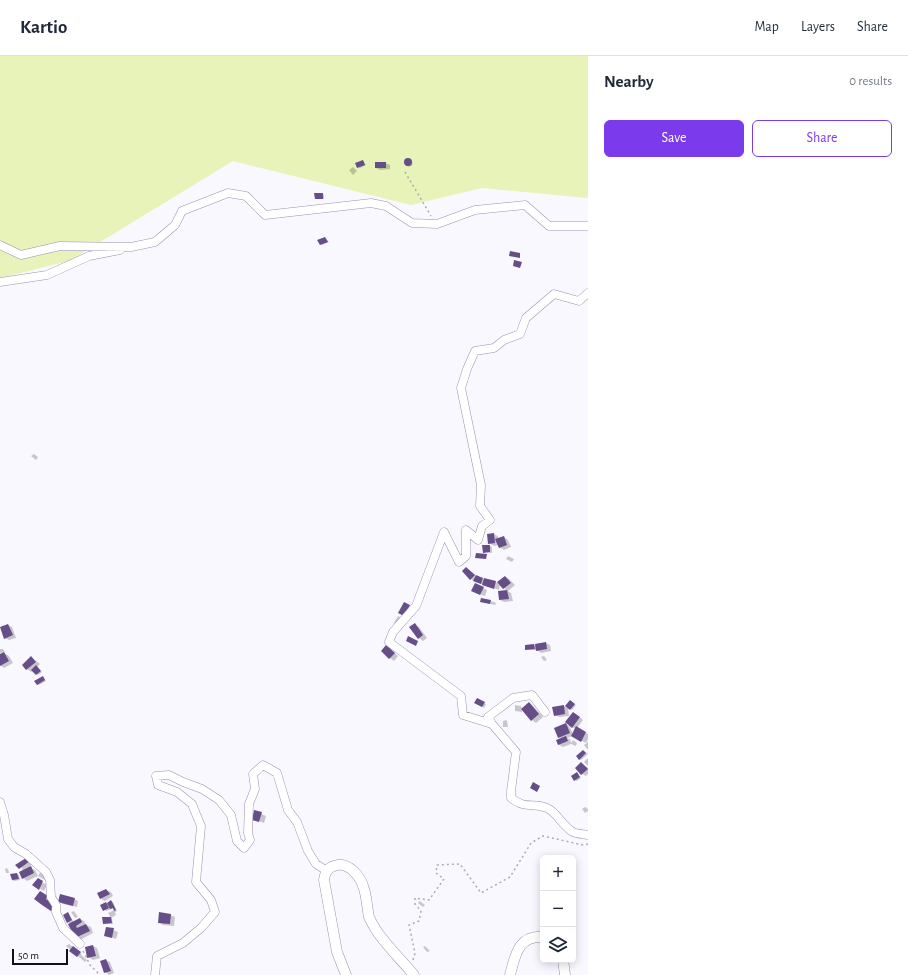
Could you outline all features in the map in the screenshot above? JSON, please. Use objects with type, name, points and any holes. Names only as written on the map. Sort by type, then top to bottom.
[{"type":"main road","points":[[346,975],[337,952],[324,880],[326,871],[331,866],[337,865],[354,871],[364,888],[369,917],[378,933],[414,975]]},
{"type":"main road","points":[[510,975],[518,949],[523,942],[530,938],[540,937]]},
{"type":"main road","points":[[563,963],[565,975]]},
{"type":"street","points":[[0,282],[47,275],[89,256],[155,242],[175,225],[182,211],[228,193],[246,196],[265,215],[371,203],[386,206],[412,223],[437,224],[475,210],[525,205],[549,226],[588,226]]},
{"type":"street","points":[[0,245],[22,255],[60,246],[131,247]]},
{"type":"street","points":[[492,724],[463,715],[460,696],[389,642],[393,632],[416,606],[444,532],[459,562],[466,556],[466,530],[478,540],[482,526],[490,520],[480,506],[481,485],[462,388],[467,369],[475,350],[494,348],[504,340],[520,334],[526,318],[554,294],[579,301],[588,293]]},
{"type":"street","points":[[544,712],[532,695],[513,698],[488,717],[492,724],[516,752],[511,798],[519,804],[527,806],[540,805],[550,808],[564,825],[573,832],[588,835]]},
{"type":"street","points":[[155,975],[157,956],[182,943],[201,928],[215,912],[211,900],[196,882],[201,826],[192,804],[177,792],[158,786],[156,776],[169,775],[202,789],[219,800],[231,814],[236,841],[244,848],[250,840],[248,833],[249,804],[255,789],[253,774],[263,765],[277,773],[288,810],[298,822],[308,851],[316,864],[326,871]]},
{"type":"street","points":[[0,802],[8,839],[14,847],[26,854],[46,872],[50,880],[51,897],[56,906],[56,912],[63,928],[80,944]]},
{"type":"path","points":[[405,172],[427,212],[437,224]]},
{"type":"path","points":[[400,959],[413,961],[415,953],[409,925],[419,921],[422,911],[415,904],[415,898],[429,900],[444,879],[436,873],[437,865],[460,864],[481,893],[510,877],[531,843],[543,836],[583,845],[588,844]]},
{"type":"path","points":[[80,944],[90,965],[100,975]]},
{"type":"green space","points":[[0,56],[588,56],[588,198],[482,188],[411,205],[233,161],[69,261],[0,278]]},
{"type":"building","points":[[408,158],[411,159],[411,165],[408,166],[405,165],[404,162],[405,159]]},
{"type":"building","points":[[363,160],[365,165],[357,168],[355,163]]},
{"type":"building","points":[[375,162],[386,162],[386,168],[375,168]]},
{"type":"building","points":[[314,193],[323,193],[323,199],[315,199]]},
{"type":"building","points":[[325,237],[328,242],[320,245],[317,240]]},
{"type":"building","points":[[510,251],[520,253],[520,258],[509,256]]},
{"type":"building","points":[[514,260],[522,262],[520,268],[513,266]]},
{"type":"building","points":[[494,533],[495,543],[488,544],[487,534]]},
{"type":"building","points":[[504,536],[507,545],[499,548],[495,539]]},
{"type":"building","points":[[482,545],[490,545],[490,552],[483,553]]},
{"type":"building","points":[[476,553],[487,554],[486,559],[475,558]]},
{"type":"building","points":[[466,567],[475,575],[470,580],[462,571]]},
{"type":"building","points":[[476,575],[483,578],[481,584],[473,581]]},
{"type":"building","points":[[505,576],[511,583],[503,589],[497,582]]},
{"type":"building","points":[[484,578],[496,581],[494,589],[482,585]]},
{"type":"building","points":[[475,583],[484,587],[480,595],[471,591]]},
{"type":"building","points":[[507,590],[509,599],[499,600],[498,591]]},
{"type":"building","points":[[481,598],[491,600],[490,604],[480,602]]},
{"type":"building","points":[[404,602],[410,605],[404,616],[398,613]]},
{"type":"building","points":[[415,623],[423,635],[418,639],[409,627]]},
{"type":"building","points":[[8,624],[13,635],[4,639],[0,627]]},
{"type":"building","points":[[408,636],[418,641],[416,646],[406,641]]},
{"type":"building","points":[[546,642],[547,649],[536,651],[535,644]]},
{"type":"building","points":[[534,644],[535,649],[525,650],[525,645]]},
{"type":"building","points":[[386,645],[395,653],[389,659],[381,651]]},
{"type":"building","points":[[4,652],[9,661],[0,666],[0,654]]},
{"type":"building","points":[[31,656],[36,662],[26,670],[22,665]]},
{"type":"building","points":[[36,665],[41,671],[36,675],[31,670]]},
{"type":"building","points":[[43,676],[45,680],[37,685],[34,681]]},
{"type":"building","points":[[477,698],[485,702],[482,707],[474,703]]},
{"type":"building","points":[[570,700],[575,704],[570,710],[565,706]]},
{"type":"building","points":[[529,702],[539,714],[531,721],[521,709]]},
{"type":"building","points":[[564,705],[565,714],[554,716],[552,707]]},
{"type":"building","points":[[573,712],[580,717],[572,728],[565,722]]},
{"type":"building","points":[[566,723],[570,733],[558,738],[554,728]]},
{"type":"building","points":[[576,726],[586,732],[581,742],[571,736]]},
{"type":"building","points":[[566,736],[568,741],[558,745],[556,740]]},
{"type":"building","points":[[583,750],[586,753],[579,760],[576,756]]},
{"type":"building","points":[[581,762],[588,769],[581,775],[575,768]]},
{"type":"building","points":[[577,772],[580,777],[574,781],[571,776]]},
{"type":"building","points":[[533,782],[540,786],[537,792],[530,788]]},
{"type":"building","points":[[254,810],[262,812],[259,822],[252,820]]},
{"type":"building","points":[[26,858],[30,861],[19,869],[15,865]]},
{"type":"building","points":[[31,866],[34,873],[22,879],[19,872]]},
{"type":"building","points":[[17,873],[19,879],[12,880],[10,874]]},
{"type":"building","points":[[38,878],[43,881],[39,890],[32,885]]},
{"type":"building","points":[[106,889],[110,894],[100,899],[97,893]]},
{"type":"building","points":[[40,891],[48,896],[46,899],[55,905],[51,911],[34,899]]},
{"type":"building","points":[[60,894],[75,898],[73,906],[58,902]]},
{"type":"building","points":[[111,900],[116,910],[114,911],[113,908],[110,909],[107,903]]},
{"type":"building","points":[[106,902],[109,908],[103,911],[100,905]]},
{"type":"building","points":[[68,912],[72,920],[67,923],[63,915]]},
{"type":"building","points":[[159,912],[171,914],[170,924],[158,923]]},
{"type":"building","points":[[102,917],[111,917],[112,923],[103,924]]},
{"type":"building","points":[[80,918],[82,922],[76,926],[77,928],[86,924],[90,931],[75,938],[68,924]]},
{"type":"building","points":[[106,927],[114,928],[112,938],[104,936]]},
{"type":"building","points":[[93,945],[96,956],[87,958],[85,947]]},
{"type":"building","points":[[73,946],[81,952],[77,957],[69,951]]},
{"type":"building","points":[[106,959],[111,971],[104,973],[100,961]]}]
